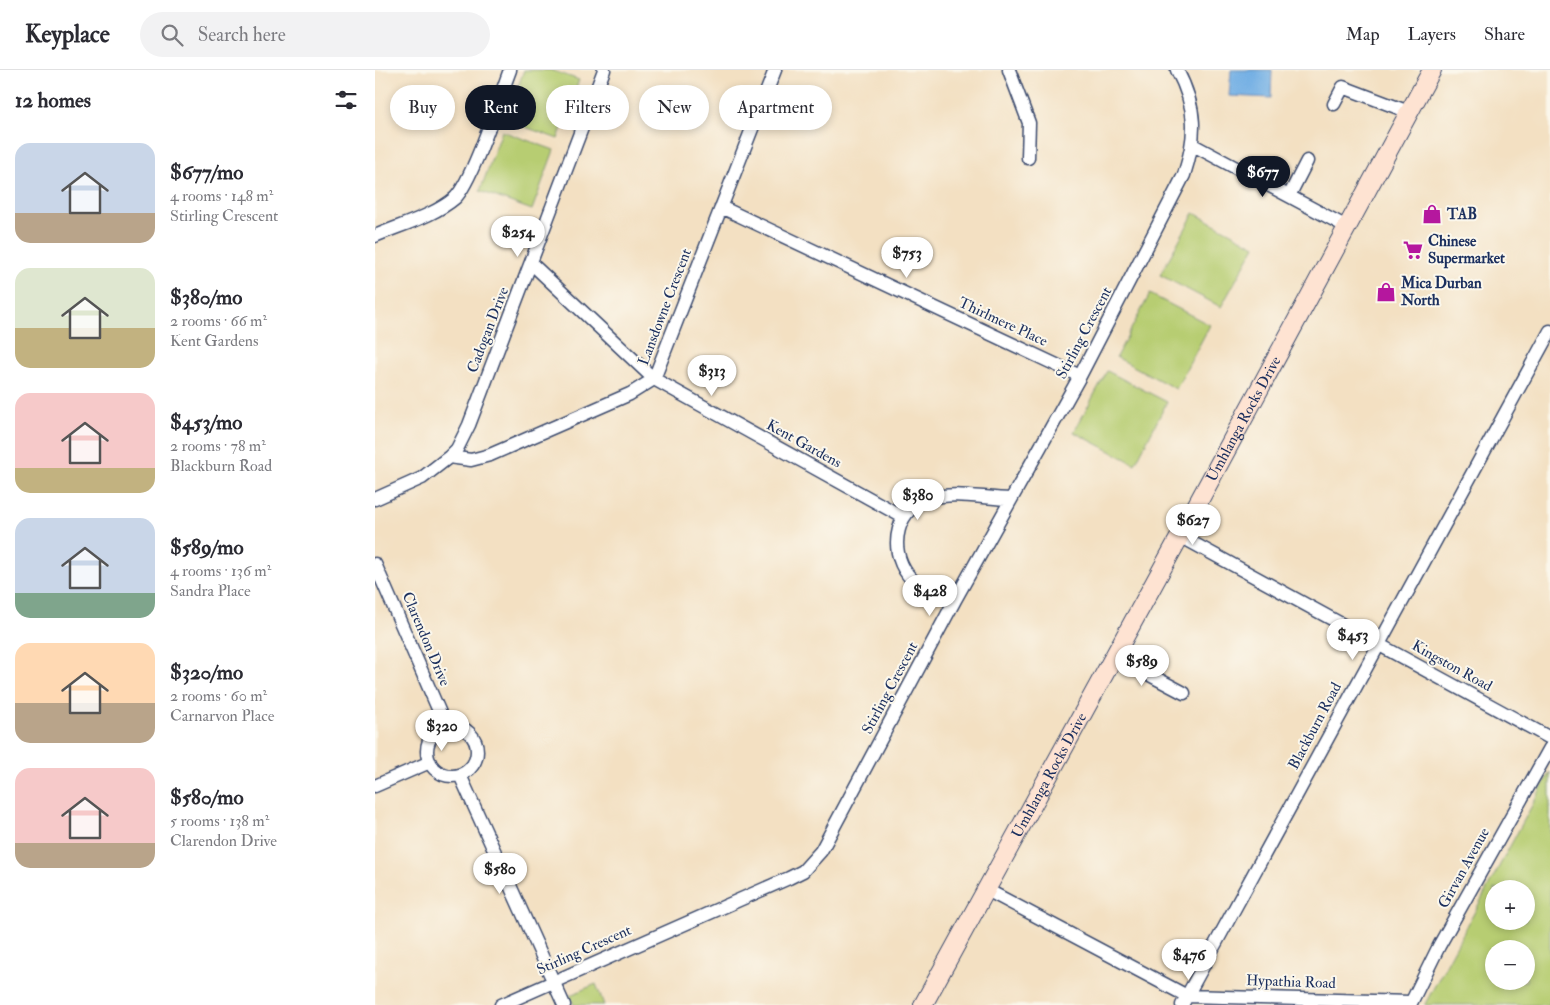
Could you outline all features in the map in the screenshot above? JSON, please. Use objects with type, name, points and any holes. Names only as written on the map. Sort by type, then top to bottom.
[{"type":"main road","name":"Umhlanga Rocks Drive","points":[[923,1005],[1432,70]]},
{"type":"street","points":[[375,236],[445,205],[456,197],[469,175],[510,70]]},
{"type":"street","name":"Cadogan Drive","points":[[449,458],[457,449],[469,425],[604,70]]},
{"type":"street","name":"Lansdowne Crescent","points":[[449,458],[471,460],[490,455],[630,394],[654,379],[775,70]]},
{"type":"street","points":[[1009,70],[1029,123],[1028,158]]},
{"type":"street","name":"Stirling Crescent","points":[[501,1005],[789,878],[813,862],[821,851],[955,600],[1080,376],[1184,176],[1193,145],[1194,119],[1177,70]]},
{"type":"street","points":[[1335,104],[1343,87],[1409,112]]},
{"type":"street","points":[[1193,145],[1347,228]]},
{"type":"street","points":[[1289,196],[1307,161]]},
{"type":"street","name":"Thirlmere Place","points":[[721,207],[1080,376]]},
{"type":"street","name":"Kent Gardens","points":[[531,263],[654,379],[903,517]]},
{"type":"street","name":"Blackburn Road","points":[[1184,1000],[1550,331]]},
{"type":"street","points":[[375,499],[422,478],[449,458]]},
{"type":"street","points":[[955,600],[922,586],[909,576],[899,559],[897,546],[898,531],[903,517],[915,504],[930,498],[946,495],[1011,499]]},
{"type":"street","name":"Kingston Road","points":[[1180,536],[1550,738]]},
{"type":"street","name":"Clarendon Drive","points":[[375,564],[445,727]]},
{"type":"street","points":[[1113,656],[1184,693]]},
{"type":"street","points":[[454,726],[470,733],[477,748],[473,764],[460,775],[442,773],[430,762],[428,745],[438,731],[445,727],[454,726]]},
{"type":"street","name":"Girvan Avenue","points":[[1410,1003],[1550,748]]},
{"type":"street","points":[[375,786],[430,762]]},
{"type":"street","points":[[460,775],[564,1005]]},
{"type":"street","name":"Hypathia Road","points":[[987,890],[1184,1000],[1410,1003]]},
{"type":"green space","points":[[524,70],[551,70],[579,80],[577,85],[546,85],[546,130],[561,130],[558,139],[533,130],[536,130],[536,85],[519,85]]},
{"type":"green space","points":[[502,131],[554,150],[532,210],[480,191]]},
{"type":"green space","points":[[1194,213],[1255,246],[1221,307],[1160,275]]},
{"type":"green space","points":[[1150,294],[1210,325],[1176,389],[1116,357]]},
{"type":"green space","points":[[1107,371],[1167,402],[1135,464],[1074,432]]},
{"type":"green space","points":[[1550,772],[1550,1005],[1425,1005],[1485,893],[1485,930],[1535,930],[1535,880],[1492,880]]},
{"type":"green space","points":[[596,984],[604,1005],[574,1005],[570,995]]},
{"type":"water","points":[[1231,70],[1272,70],[1271,98],[1229,96]]},
{"type":"place","name":"TAB","points":[[1432,214]]},
{"type":"place","name":"Chinese Supermarket","points":[[1413,250]]},
{"type":"place","name":"Mica Durban North","points":[[1386,292]]}]
